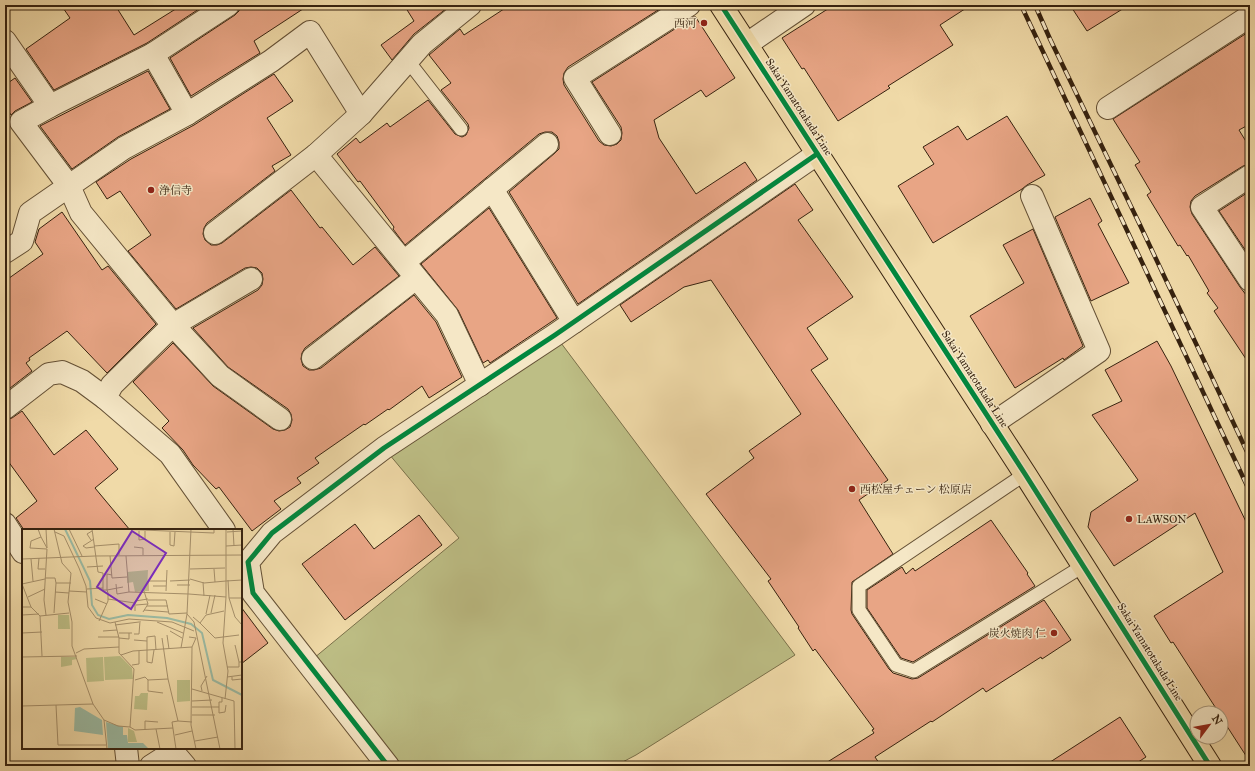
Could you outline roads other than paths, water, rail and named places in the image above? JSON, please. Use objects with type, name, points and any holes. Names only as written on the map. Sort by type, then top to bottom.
[{"type":"main road","name":"Sakai Yamatotakada Line","points":[[721,5],[1025,474],[1210,766]]},
{"type":"street","points":[[228,5],[153,54],[21,122],[69,186],[81,212],[173,325],[220,376],[280,419]]},
{"type":"street","points":[[215,233],[316,155],[361,114],[422,44],[468,5]]},
{"type":"street","points":[[610,134],[575,78],[689,5]]},
{"type":"street","points":[[747,44],[804,5]]},
{"type":"street","points":[[1108,108],[1250,16]]},
{"type":"street","points":[[5,252],[22,241],[30,213],[124,148],[187,114],[271,62],[310,32],[361,114]]},
{"type":"street","points":[[5,41],[50,106]]},
{"type":"street","points":[[153,54],[187,114]]},
{"type":"street","points":[[313,358],[410,270],[492,189],[547,144]]},
{"type":"street","points":[[388,766],[253,593],[245,557],[272,533],[384,448],[430,416],[480,385],[574,322],[817,154]]},
{"type":"street","points":[[316,155],[447,315],[480,385]]},
{"type":"street","points":[[1250,176],[1202,207],[1250,280]]},
{"type":"street","points":[[492,189],[574,322]]},
{"type":"street","points":[[992,424],[1099,351],[1032,196]]},
{"type":"street","points":[[105,398],[112,385],[173,325],[251,279]]},
{"type":"street","points":[[5,408],[49,374],[62,372],[82,381],[105,398],[170,454],[223,529]]},
{"type":"street","points":[[5,524],[22,550]]},
{"type":"street","points":[[126,749],[128,766]]},
{"type":"street","points":[[151,766],[173,752],[185,766]]},
{"type":"lane","points":[[408,61],[461,129]]},
{"type":"lane","points":[[1025,474],[859,586],[859,610],[896,665],[914,671],[1083,566]]},
{"type":"railway","points":[[1021,5],[1250,492]]},
{"type":"railway","points":[[1035,5],[1250,458]]},
{"type":"place","name":"西河","points":[[704,23]]},
{"type":"place","name":"浄信寺","points":[[151,190]]},
{"type":"place","name":"西松屋チェーン 松原店","points":[[852,489]]},
{"type":"place","name":"LAWSON","points":[[1129,519]]},
{"type":"place","name":"炭火焼肉 仁","points":[[1054,633]]}]
